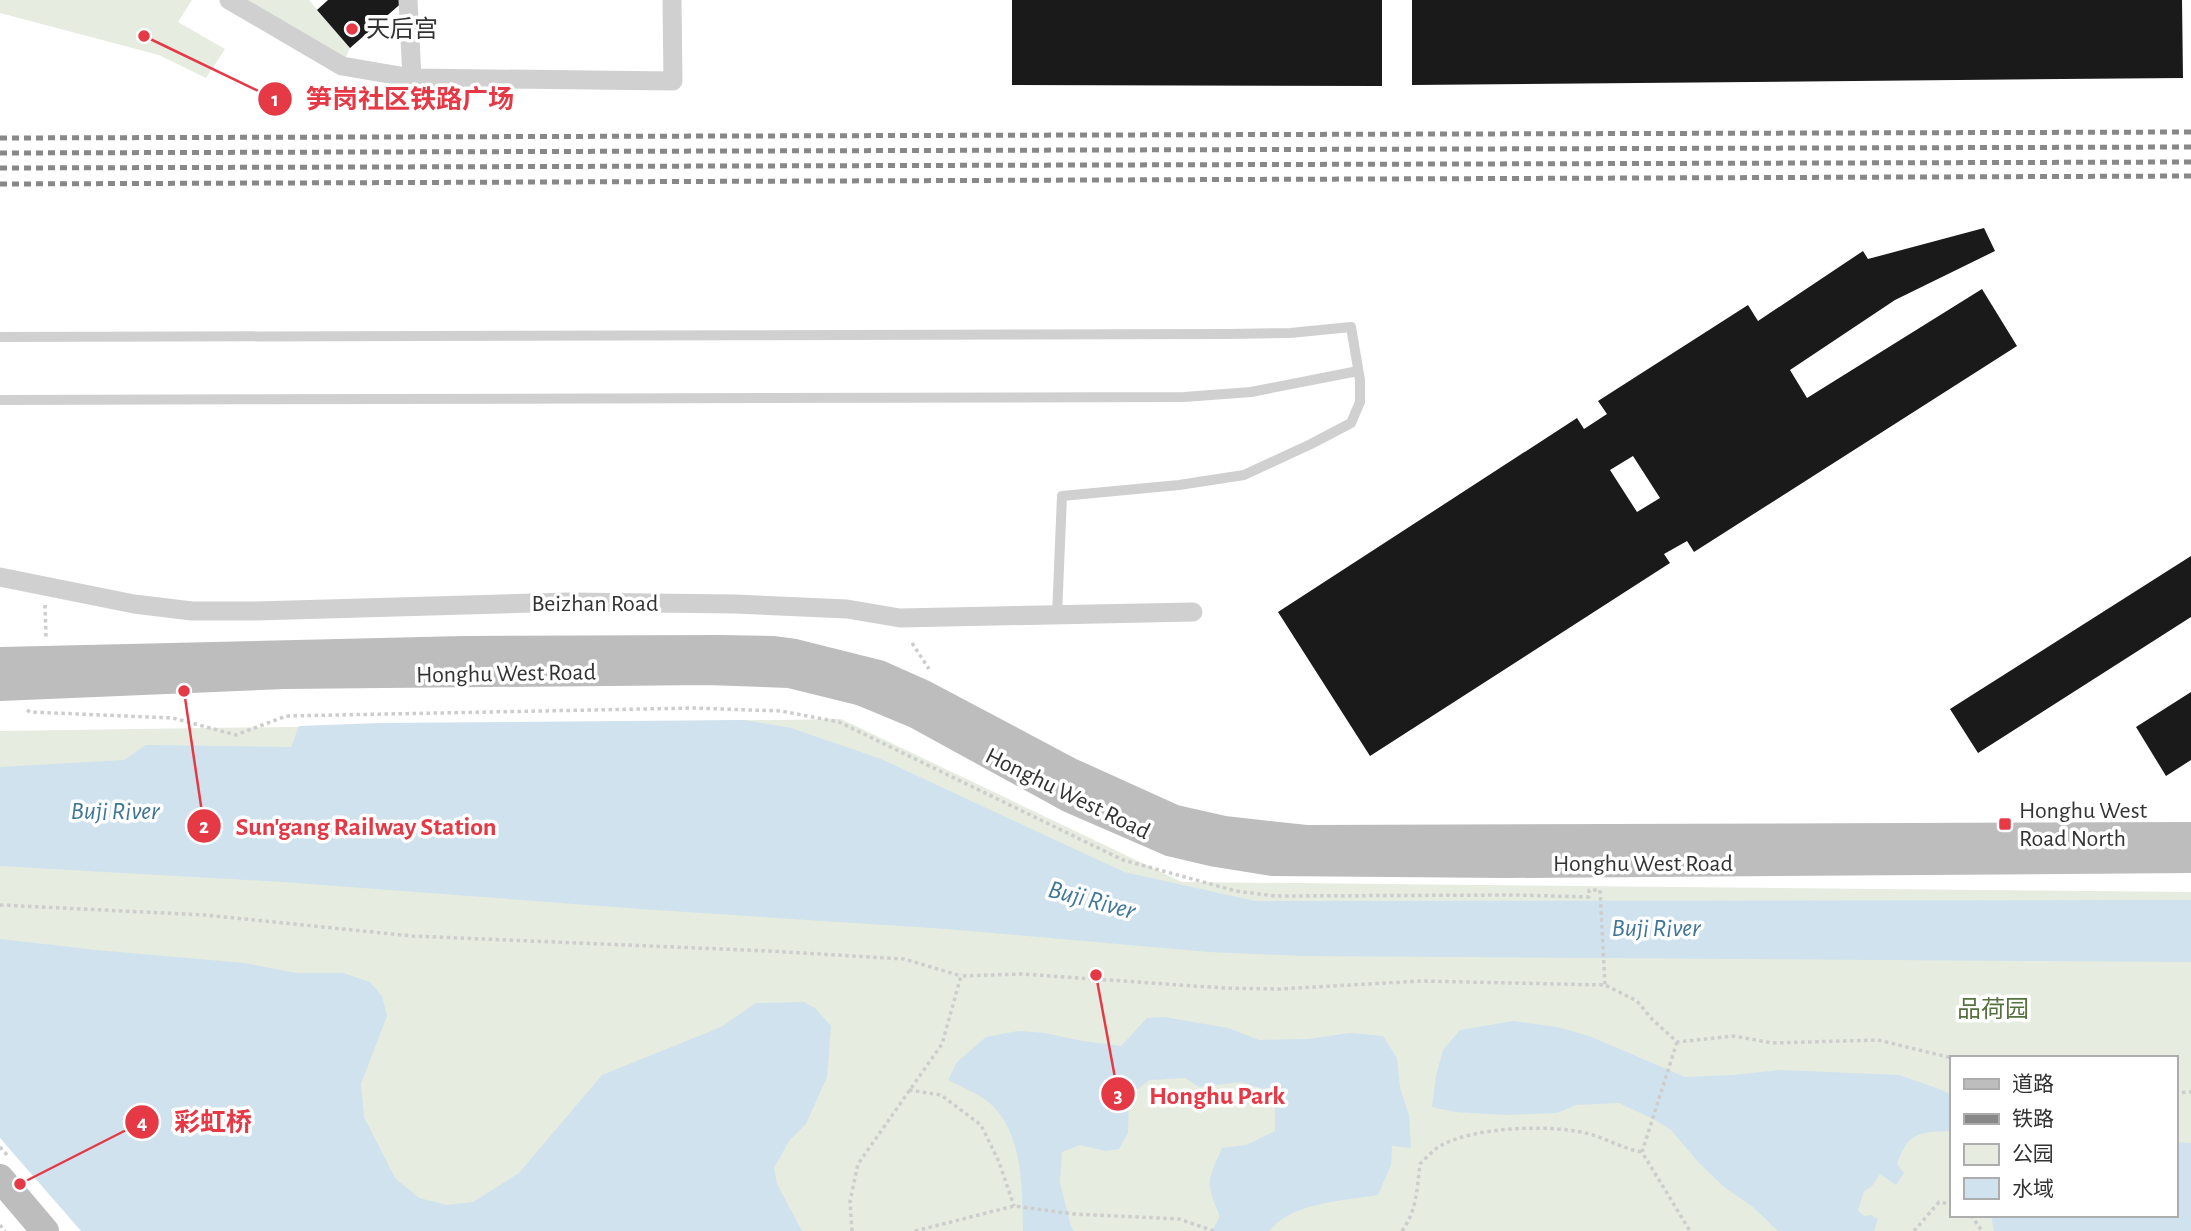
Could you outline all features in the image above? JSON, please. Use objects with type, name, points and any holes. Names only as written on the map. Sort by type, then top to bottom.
[{"type":"main road","name":"Honghu West Road","points":[[0,661],[464,650],[718,649],[794,653],[867,670],[904,685],[1071,772],[1175,819],[1224,830],[1294,838],[2191,836]]},
{"type":"main road","name":"Honghu West Road","points":[[0,687],[284,675],[708,671],[789,674],[862,692],[905,709],[1070,799],[1169,842],[1272,862],[1521,864],[2191,859]]},
{"type":"main road","points":[[0,1178],[46,1231]]},
{"type":"main road","points":[[0,1205],[22,1231]]},
{"type":"street","points":[[229,0],[342,66],[412,78],[673,81],[672,0]]},
{"type":"street","points":[[408,0],[412,78]]},
{"type":"street","name":"Beizhan Road","points":[[0,577],[134,604],[192,611],[568,602],[835,608],[900,618],[1193,612]]},
{"type":"street","points":[[0,678],[0,687]]},
{"type":"lane","points":[[0,337],[1228,334],[1290,333],[1351,327],[1360,380],[1360,402],[1351,423],[1244,475],[1179,485],[1062,496],[1056,615]]},
{"type":"lane","points":[[0,400],[1184,397],[1251,393],[1358,370]]},
{"type":"path","points":[[45,605],[46,638]]},
{"type":"path","points":[[912,643],[934,675]]},
{"type":"path","points":[[23,707],[30,712],[173,718],[236,735],[286,716],[693,708],[781,711],[839,722],[1124,860],[1236,891],[1275,896],[1589,897],[1589,890],[1600,890],[1605,985]]},
{"type":"path","points":[[0,905],[205,915],[412,936],[904,959],[961,976],[1021,974],[1265,989],[1421,981],[1605,985],[1637,1001],[1677,1042],[1734,1035],[1772,1043],[1878,1040],[1950,1058]]},
{"type":"path","points":[[852,1231],[850,1201],[858,1164],[942,1044],[961,976]]},
{"type":"path","points":[[1677,1042],[1642,1152],[1690,1231]]},
{"type":"path","points":[[909,1090],[941,1095],[981,1125],[999,1162],[1014,1206]]},
{"type":"path","points":[[1402,1231],[1410,1220],[1417,1201],[1420,1164],[1440,1146],[1457,1139],[1516,1128],[1554,1129],[1583,1132],[1642,1152]]},
{"type":"path","points":[[1914,1231],[1940,1202],[1950,1204]]},
{"type":"path","points":[[915,1231],[1014,1206],[1074,1214],[1180,1219],[1214,1231]]},
{"type":"path","points":[[0,1225],[5,1231]]},
{"type":"green space","points":[[0,0],[192,0],[178,22],[225,49],[206,78],[159,55],[0,13]]},
{"type":"green space","points":[[229,0],[309,0],[350,48],[342,66]]},
{"type":"green space","name":"品荷园","points":[[841,719],[1182,882],[2191,892],[2191,1231],[0,1231],[0,731]]},
{"type":"water","name":"Buji River","points":[[744,720],[791,728],[881,759],[1124,872],[1255,901],[2191,900],[2191,962],[1304,956],[1209,952],[947,929],[283,882],[0,866],[0,767],[124,760],[146,745],[291,747],[299,726]]},
{"type":"water","points":[[0,939],[244,963],[296,973],[343,973],[370,982],[382,996],[387,1016],[361,1084],[364,1117],[395,1178],[419,1198],[447,1205],[473,1202],[519,1173],[602,1075],[721,1027],[756,1003],[804,1002],[815,1008],[831,1026],[827,1077],[806,1124],[789,1141],[774,1168],[777,1184],[802,1231],[0,1231]]},
{"type":"water","points":[[1164,1017],[1228,1028],[1259,1040],[1308,1039],[1350,1033],[1383,1036],[1397,1058],[1400,1088],[1409,1115],[1411,1148],[1392,1146],[1391,1165],[1378,1195],[1305,1208],[1279,1221],[1269,1231],[1212,1231],[1220,1216],[1210,1182],[1222,1148],[1246,1145],[1275,1131],[1275,1109],[1263,1089],[1241,1082],[1199,1087],[1185,1078],[1149,1080],[1129,1096],[1128,1133],[1119,1149],[1106,1151],[1080,1145],[1062,1152],[1060,1183],[1074,1231],[1023,1231],[1021,1177],[1013,1141],[996,1110],[983,1098],[948,1080],[957,1062],[986,1037],[1018,1031],[1121,1046],[1147,1018]]},
{"type":"water","points":[[1513,1021],[1557,1027],[1589,1036],[1685,1077],[1780,1070],[1899,1075],[1950,1094],[1950,1131],[1923,1133],[1910,1140],[1897,1164],[1904,1173],[1896,1185],[1880,1174],[1872,1186],[1864,1191],[1858,1210],[1864,1216],[1871,1215],[1878,1219],[1874,1231],[1778,1231],[1753,1207],[1724,1187],[1671,1130],[1619,1103],[1576,1105],[1557,1113],[1505,1115],[1455,1112],[1432,1107],[1443,1050],[1460,1030]]},
{"type":"water","points":[[2177,1142],[2191,1143],[2191,1231],[1994,1231],[1991,1217],[2177,1217]]},
{"type":"pier","points":[[0,1138],[81,1231],[0,1231]]},
{"type":"building","name":"天后宫","points":[[328,0],[405,0],[350,48],[317,10]]},
{"type":"building","points":[[1012,0],[1382,0],[1382,86],[1012,85]]},
{"type":"building","points":[[1412,0],[2182,0],[2183,78],[1412,85]]},
{"type":"building","points":[[1984,228],[1995,251],[1895,300],[1790,370],[1807,398],[1982,289],[2017,346],[1694,552],[1687,541],[1664,554],[1670,563],[1370,756],[1278,612],[1577,418],[1584,429],[1607,414],[1598,401],[1748,305],[1758,321],[1863,251],[1868,259]],"holes":[[[1633,456],[1660,498],[1637,512],[1610,470]]]},
{"type":"building","points":[[2191,556],[2191,617],[1978,753],[1950,709]]},
{"type":"building","points":[[2191,692],[2191,760],[2166,776],[2136,727]]},
{"type":"railway","points":[[0,138],[2191,132]]},
{"type":"railway","points":[[0,153],[2191,147]]},
{"type":"railway","points":[[0,168],[2191,162]]},
{"type":"railway","points":[[0,184],[2191,176]]},
{"type":"place","name":"天后宫","points":[[352,29]]},
{"type":"place","name":"笋岗社区铁路广场","points":[[144,36]]},
{"type":"place","name":"Sun'gang Railway Station","points":[[184,691]]},
{"type":"place","name":"Honghu West Road North","points":[[2005,824]]},
{"type":"place","name":"Honghu Park","points":[[1096,975]]},
{"type":"place","name":"彩虹桥","points":[[20,1184]]}]
